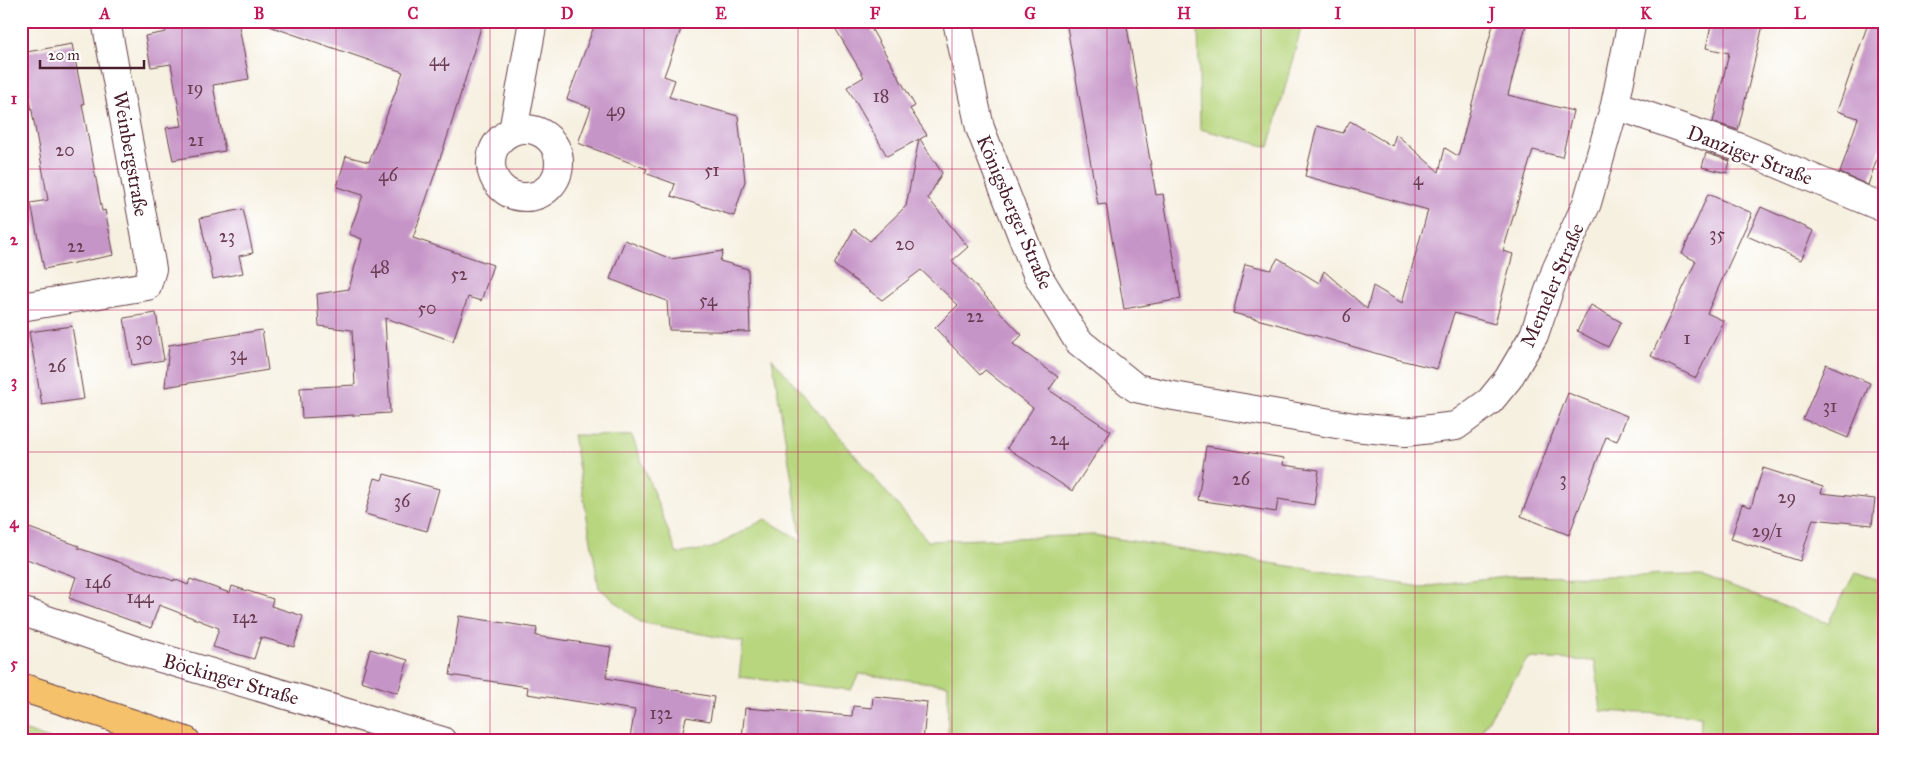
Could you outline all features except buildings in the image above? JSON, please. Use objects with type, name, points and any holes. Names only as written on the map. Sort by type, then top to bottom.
[{"type":"main road","points":[[21,687],[186,741]]},
{"type":"street","name":"Weinbergstraße","points":[[21,307],[147,286],[152,269],[106,21]]},
{"type":"street","points":[[513,131],[533,21]]},
{"type":"street","name":"Königsberger Straße","points":[[956,21],[980,128],[1037,274],[1078,341],[1136,388],[1354,427]]},
{"type":"street","name":"Memeler Straße","points":[[1354,427],[1405,432],[1456,426],[1490,401],[1508,379],[1534,334],[1556,270],[1587,203],[1615,105],[1632,21]]},
{"type":"street","name":"Danziger Straße","points":[[1615,105],[1738,147],[1884,208]]},
{"type":"street","name":"Böckinger Straße","points":[[21,611],[137,651],[442,741]]},
{"type":"green space","points":[[1198,21],[1303,21],[1269,147],[1200,129]]},
{"type":"green space","points":[[772,358],[928,541],[1094,535],[1421,587],[1505,577],[1700,575],[1828,623],[1855,573],[1884,582],[1884,741],[1700,741],[1701,716],[1601,711],[1595,661],[1528,658],[1475,741],[1264,741],[1212,738],[1211,741],[1034,741],[948,736],[948,685],[859,674],[851,690],[739,677],[743,642],[640,622],[599,588],[573,435],[632,436],[677,554],[712,548],[765,519],[802,541]]},
{"type":"green space","points":[[21,729],[55,741],[21,741]]}]
